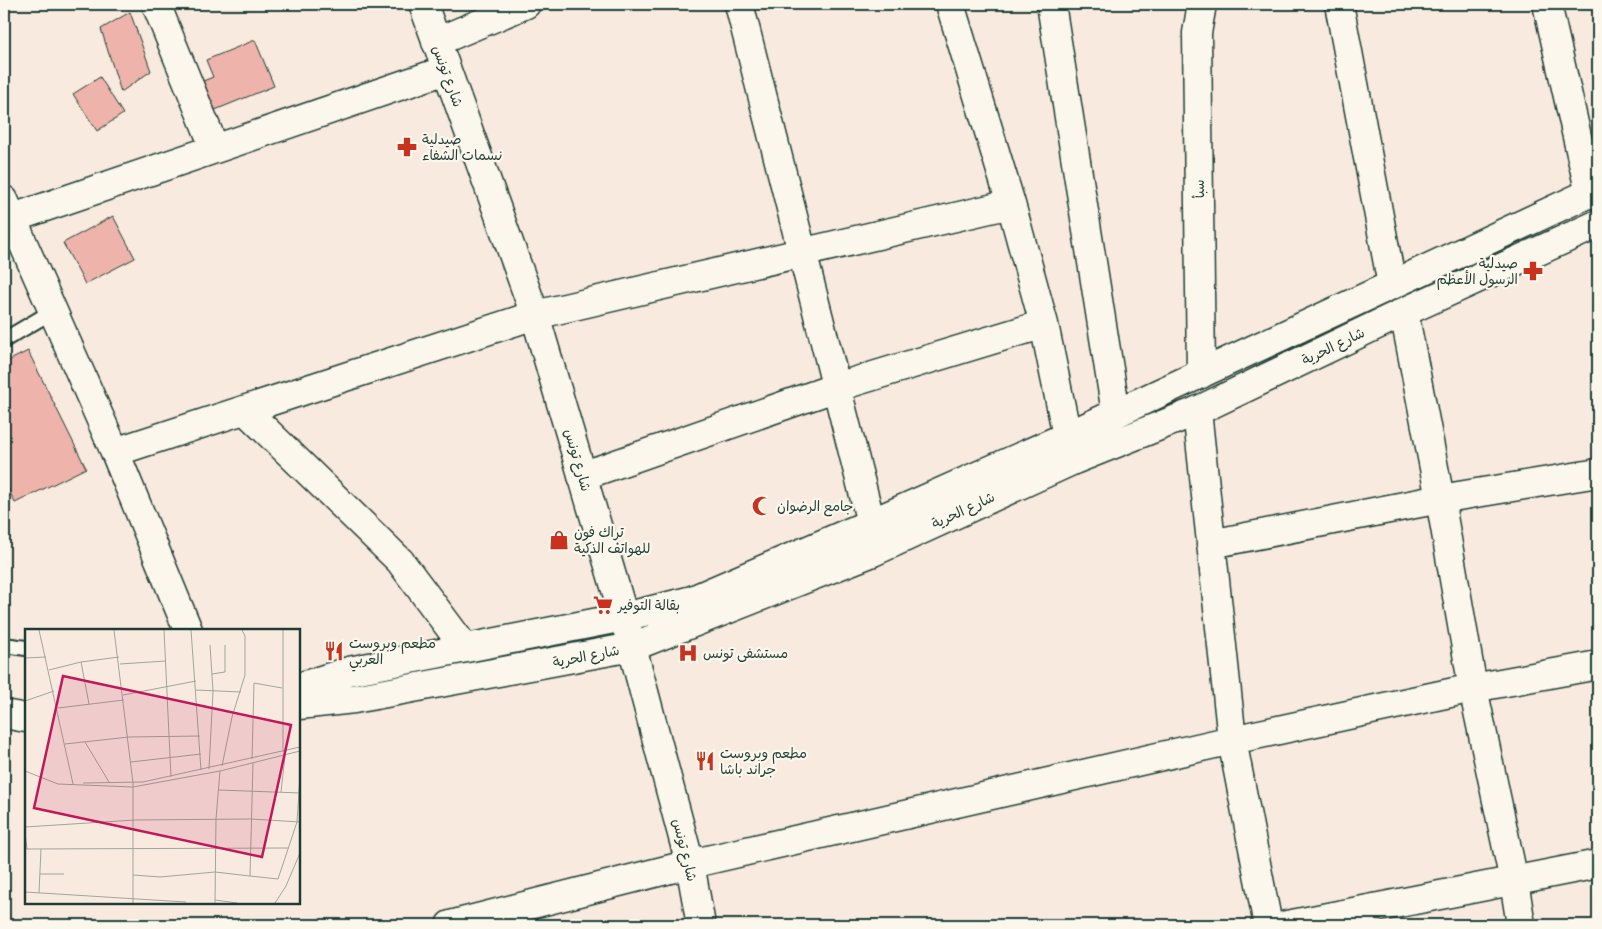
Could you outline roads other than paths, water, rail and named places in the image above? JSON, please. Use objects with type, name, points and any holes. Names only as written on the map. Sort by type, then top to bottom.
[{"type":"street","points":[[156,4],[215,149]]},
{"type":"street","name":"شارع تونس","points":[[423,4],[535,314],[624,617],[690,864],[701,925]]},
{"type":"street","points":[[436,42],[526,4]]},
{"type":"street","points":[[739,4],[872,523]]},
{"type":"street","points":[[950,4],[1011,204],[1044,324],[1067,436]]},
{"type":"street","points":[[1050,4],[1116,413]]},
{"type":"street","name":"سبأ","points":[[1201,374],[1197,33],[1202,4]]},
{"type":"street","points":[[1339,4],[1392,285]]},
{"type":"street","points":[[300,687],[349,671],[624,617],[692,600],[872,523],[1067,436],[1594,192],[1547,4]]},
{"type":"street","points":[[188,629],[115,452],[8,209],[215,149],[446,70]]},
{"type":"street","points":[[115,452],[535,314],[1011,204]]},
{"type":"street","name":"شارع الحرية","points":[[300,705],[354,699],[632,647],[873,552],[1074,460],[1196,411],[1404,312],[1598,224]]},
{"type":"street","points":[[1404,312],[1440,499],[1473,688],[1522,925]]},
{"type":"street","points":[[582,476],[837,387],[1044,324]]},
{"type":"street","points":[[245,410],[400,561],[465,648]]},
{"type":"street","points":[[1196,411],[1232,740],[1268,925]]},
{"type":"street","points":[[1212,544],[1440,499],[1598,473]]},
{"type":"street","points":[[450,925],[690,864],[1232,740],[1473,688],[1598,665]]},
{"type":"street","points":[[4,714],[25,718]]},
{"type":"street","points":[[1288,925],[1598,864]]},
{"type":"lane","points":[[4,340],[53,311]]},
{"type":"lane","points":[[4,645],[25,648]]},
{"type":"place","name":"صيدلية نسمات الشفاء","points":[[407,147]]},
{"type":"place","name":"صيدلية الرسول الأعظم","points":[[1533,271]]},
{"type":"place","name":"جامع الرضوان","points":[[762,506]]},
{"type":"place","name":"تراك فون للهواتف الذكية","points":[[559,540]]},
{"type":"place","name":"بقالة التوفير","points":[[603,605]]},
{"type":"place","name":"مطعم وبروست العربي","points":[[334,651]]},
{"type":"place","name":"مستشفى تونس","points":[[688,653]]},
{"type":"place","name":"مطعم وبروست جراند باشا","points":[[705,761]]}]
